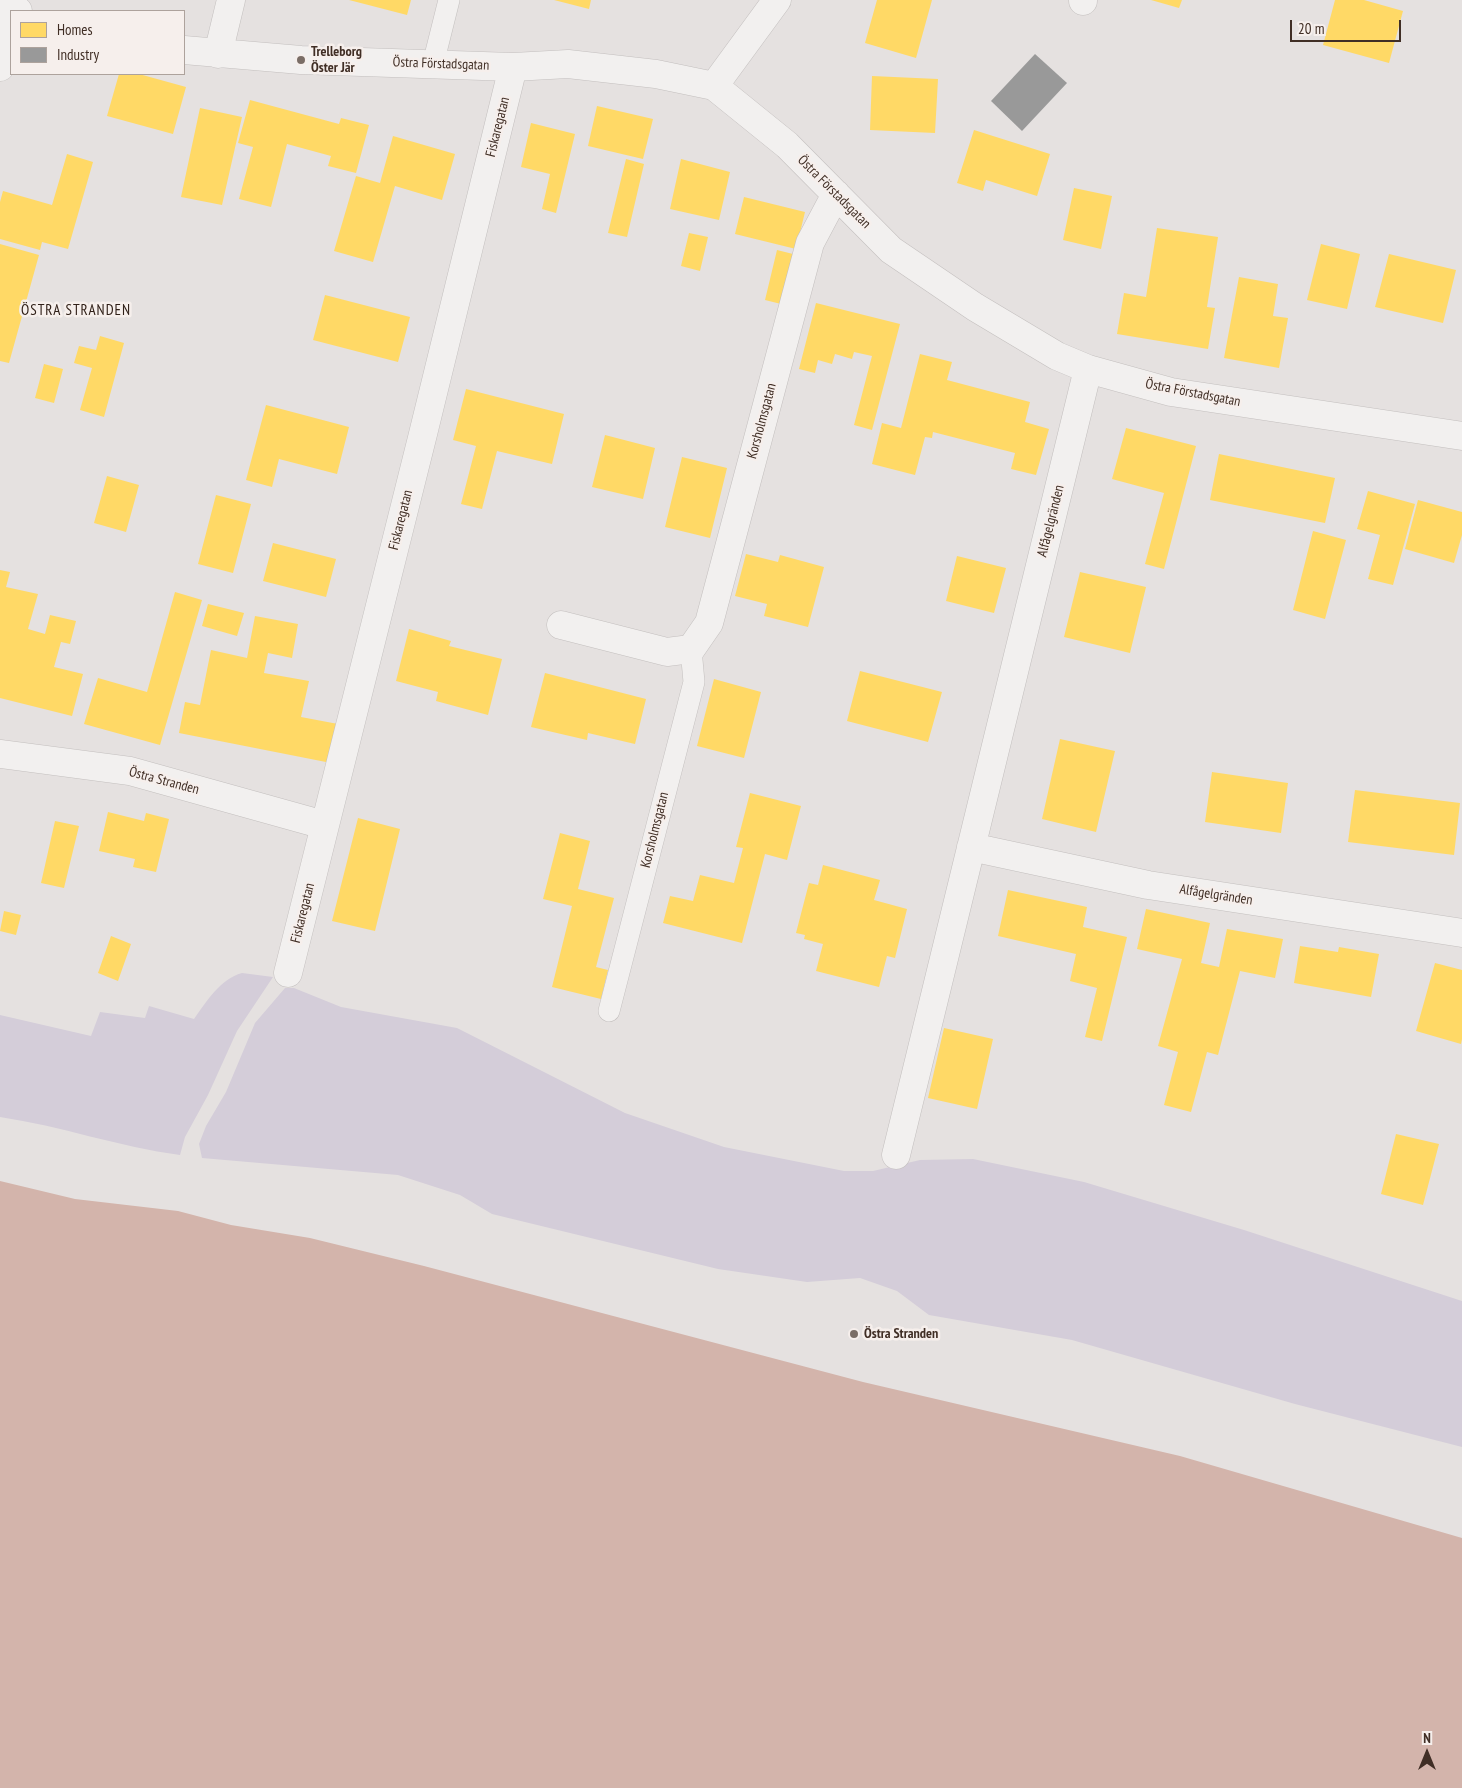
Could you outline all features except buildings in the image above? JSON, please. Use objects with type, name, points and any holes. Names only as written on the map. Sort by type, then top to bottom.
[{"type":"street","points":[[218,54],[231,0]]},
{"type":"street","points":[[714,86],[777,0]]},
{"type":"street","points":[[0,6],[13,10]]},
{"type":"street","points":[[0,67],[10,30]]},
{"type":"street","name":"Östra Förstadsgatan","points":[[185,50],[302,60],[513,67],[568,64],[656,74],[714,86],[787,145],[891,250],[975,306],[1057,356],[1088,369],[1171,392],[1462,436]]},
{"type":"street","name":"Fiskaregatan","points":[[288,973],[425,429],[513,67]]},
{"type":"street","name":"Korsholmsgatan","points":[[691,649],[709,623],[810,243],[836,194]]},
{"type":"street","name":"Alfågelgränden","points":[[896,1155],[1088,369]]},
{"type":"street","points":[[560,624],[667,652],[691,649]]},
{"type":"street","name":"Östra Stranden","points":[[0,754],[130,771],[324,826]]},
{"type":"street","name":"Alfågelgränden","points":[[971,847],[1148,885],[1462,933]]},
{"type":"lane","points":[[433,64],[448,0]]},
{"type":"lane","name":"Korsholmsgatan","points":[[609,1011],[694,682],[691,649]]},
{"type":"shaded area","points":[[242,973],[273,977],[237,1031],[208,1095],[185,1137],[180,1155],[0,1117],[0,1015],[91,1036],[100,1012],[145,1018],[149,1006],[194,1019],[221,985]]},
{"type":"shaded area","points":[[285,988],[294,988],[341,1007],[457,1028],[625,1113],[724,1147],[844,1171],[873,1171],[920,1160],[973,1159],[1084,1182],[1244,1230],[1462,1301],[1462,1447],[1295,1404],[1072,1340],[929,1315],[897,1291],[860,1278],[807,1282],[718,1269],[492,1214],[460,1195],[398,1175],[202,1158],[199,1144],[206,1126],[226,1092],[255,1023]]},
{"type":"shaded area","points":[[0,1181],[75,1199],[178,1211],[231,1225],[310,1238],[424,1266],[863,1382],[1180,1456],[1462,1538],[1462,1788],[0,1788]]},
{"type":"place","name":"Trelleborg Öster Jär","points":[[301,60]]},
{"type":"place","name":"Östra Stranden","points":[[854,1334]]},
{"type":"district","name":"ÖSTRA STRANDEN","points":[[76,311]]}]
